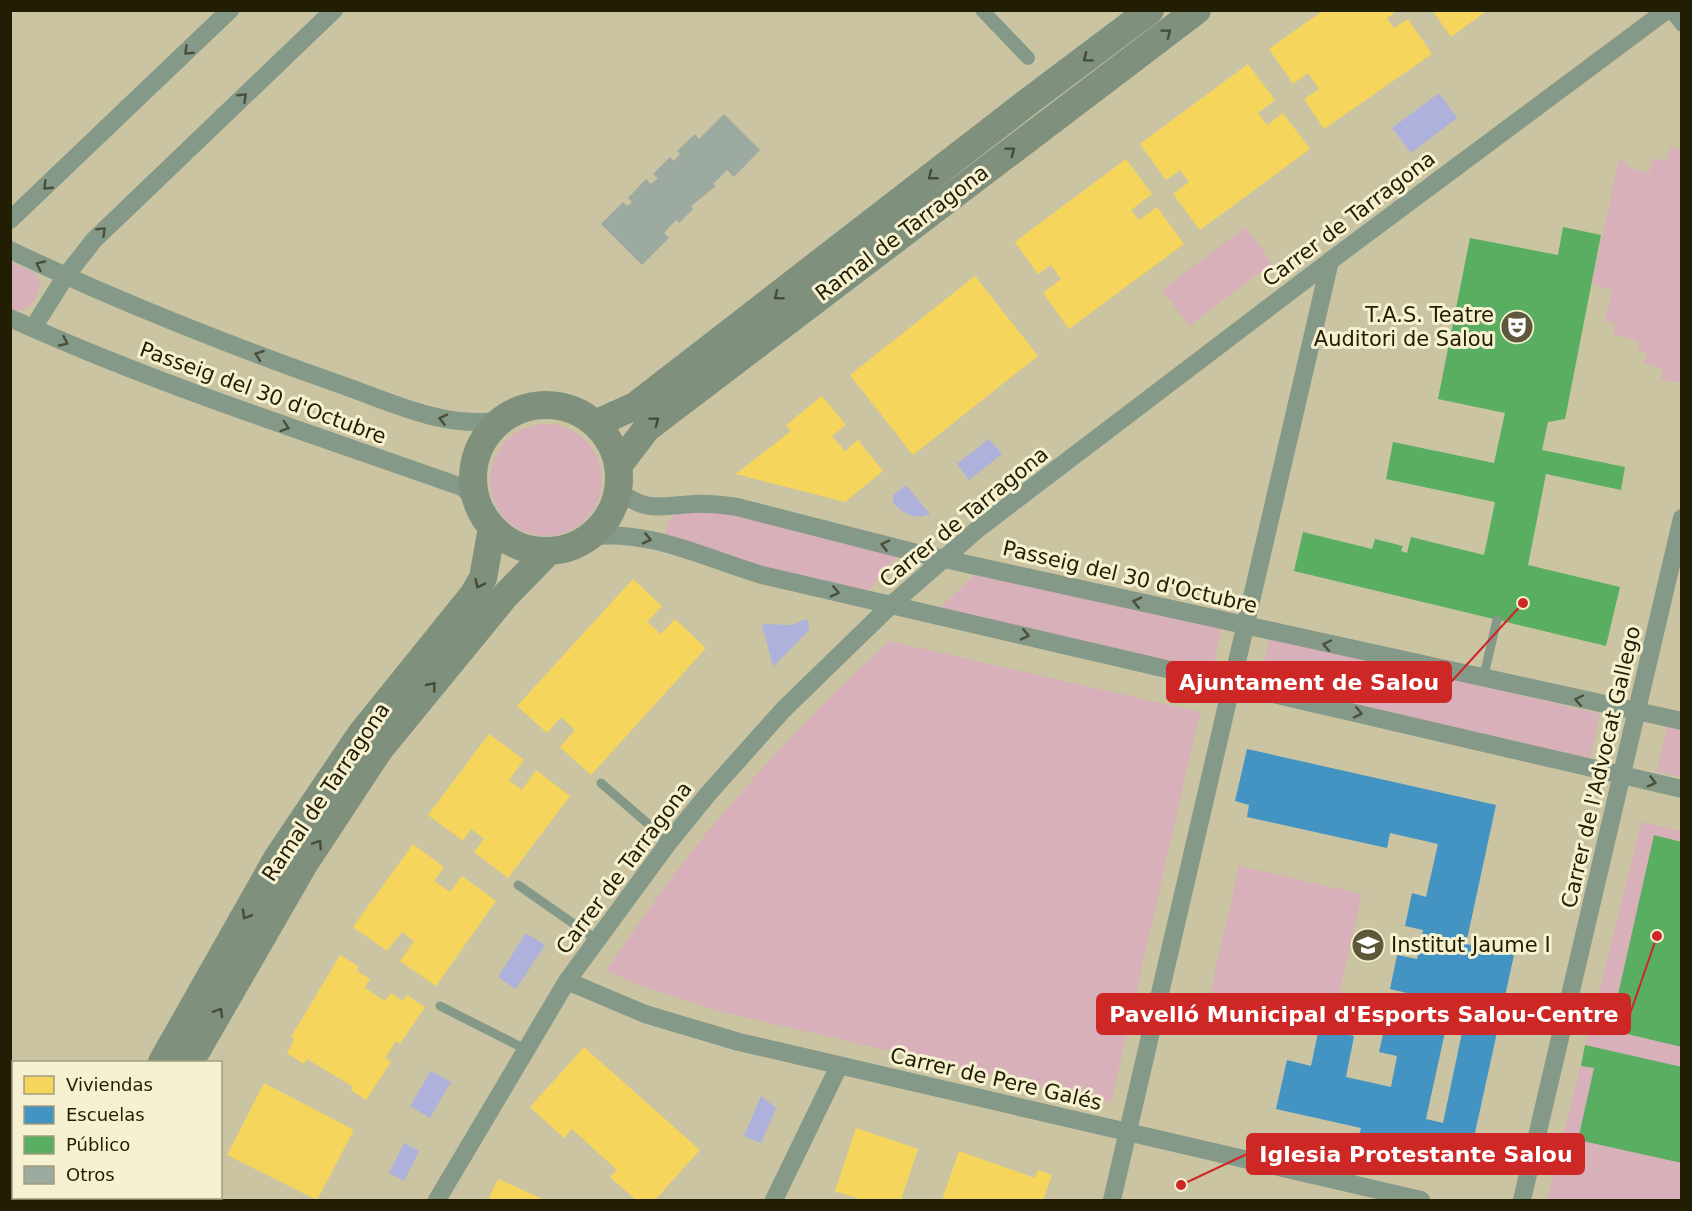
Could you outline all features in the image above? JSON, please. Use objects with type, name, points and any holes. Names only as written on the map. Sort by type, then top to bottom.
[{"type":"main road","name":"Ramal de Tarragona","points":[[595,424],[635,406],[1150,10]]},
{"type":"main road","name":"Ramal de Tarragona","points":[[618,478],[647,428],[1197,10]]},
{"type":"main road","points":[[538,405],[559,406],[578,413],[595,424],[613,450],[618,478],[608,516],[589,537],[570,547],[549,551],[518,546],[492,528],[476,500],[473,470],[482,442],[501,420],[519,410],[538,405]]},
{"type":"main road","name":"Ramal de Tarragona","points":[[163,1061],[278,857],[361,734],[473,595],[483,578],[492,528]]},
{"type":"main road","name":"Ramal de Tarragona","points":[[191,1061],[304,864],[379,750],[505,596],[549,551]]},
{"type":"street","points":[[10,220],[230,10]]},
{"type":"street","points":[[33,328],[65,277],[94,240],[334,10]]},
{"type":"street","points":[[982,10],[1028,58]]},
{"type":"street","points":[[1668,10],[1682,25]]},
{"type":"street","name":"Carrer de Tarragona","points":[[436,1200],[567,981],[669,842],[708,794],[784,709],[891,604],[944,558],[1330,261],[1668,10]]},
{"type":"street","name":"Passeig del 30 d'Octubre","points":[[10,250],[65,277],[249,352],[436,417],[467,424],[501,420]]},
{"type":"street","points":[[1112,1200],[1330,261]]},
{"type":"street","name":"Passeig del 30 d'Octubre","points":[[10,318],[85,352],[251,416],[462,487],[476,500]]},
{"type":"street","name":"Passeig del 30 d'Octubre","points":[[618,478],[631,501],[655,508],[696,504],[737,507],[944,558],[1244,627],[1636,713],[1682,721]]},
{"type":"street","name":"Carrer de l'Advocat Gallego","points":[[1522,1200],[1682,518]]},
{"type":"street","points":[[589,537],[618,534],[645,538],[762,575],[1682,789]]},
{"type":"street","name":"Carrer de Pere Galés","points":[[567,981],[645,1014],[838,1066],[1421,1200]]},
{"type":"street","points":[[774,1200],[838,1066]]},
{"type":"lane","points":[[1483,679],[1497,620]]},
{"type":"lane","points":[[601,783],[669,842]]},
{"type":"lane","points":[[518,885],[597,940]]},
{"type":"lane","points":[[440,1006],[525,1049]]},
{"type":"shaded area","points":[[1671,147],[1681,150],[1681,383],[1661,380],[1662,369],[1644,363],[1647,353],[1638,350],[1639,341],[1613,334],[1615,323],[1605,321],[1612,290],[1592,283],[1619,160],[1627,163],[1627,167],[1649,173],[1653,158],[1666,161]]},
{"type":"shaded area","points":[[1245,227],[1272,263],[1189,326],[1162,290]]},
{"type":"shaded area","points":[[10,262],[32,271],[40,281],[36,299],[23,310],[11,310]]},
{"type":"shaded area","points":[[546,424],[567,428],[585,441],[598,459],[602,480],[598,501],[585,519],[567,532],[546,536],[525,532],[507,519],[494,501],[490,480],[494,459],[507,441],[525,428]]},
{"type":"shaded area","points":[[713,510],[899,555],[867,592],[761,567],[664,537],[668,523],[676,513]]},
{"type":"shaded area","points":[[976,573],[1222,628],[1211,673],[939,609]]},
{"type":"shaded area","points":[[1270,636],[1600,714],[1590,759],[1260,681]]},
{"type":"shaded area","points":[[889,641],[1200,712],[1111,1103],[719,1011],[636,984],[606,970],[675,873],[725,811],[804,724]]},
{"type":"shaded area","points":[[1667,727],[1681,730],[1681,777],[1657,772]]},
{"type":"shaded area","points":[[1641,822],[1681,831],[1681,1200],[1547,1200]]},
{"type":"shaded area","points":[[1239,866],[1362,894],[1333,1022],[1210,994]]},
{"type":"water","points":[[1439,93],[1457,118],[1411,153],[1392,128]]},
{"type":"water","points":[[989,439],[1002,454],[969,480],[957,464]]},
{"type":"water","points":[[906,485],[930,514],[910,515],[893,503],[893,495]]},
{"type":"water","points":[[808,620],[809,630],[773,667],[762,624],[793,625]]},
{"type":"water","points":[[526,933],[545,945],[516,989],[498,977]]},
{"type":"water","points":[[431,1071],[451,1082],[430,1118],[410,1106]]},
{"type":"water","points":[[761,1096],[776,1108],[761,1143],[744,1136]]},
{"type":"water","points":[[404,1143],[419,1151],[404,1181],[389,1173]]},
{"type":"building: Viviendas","points":[[1324,10],[1398,10],[1387,18],[1394,28],[1408,19],[1432,54],[1324,129],[1304,99],[1319,89],[1308,73],[1293,84],[1269,49]]},
{"type":"building: Viviendas","points":[[1432,10],[1488,10],[1451,37]]},
{"type":"building: Viviendas","points":[[1248,64],[1275,100],[1258,113],[1267,125],[1283,113],[1310,149],[1200,230],[1173,194],[1189,182],[1180,170],[1166,180],[1140,144]]},
{"type":"building: Viviendas","points":[[1126,159],[1152,194],[1131,210],[1139,220],[1157,207],[1184,244],[1069,329],[1043,293],[1061,279],[1051,265],[1038,274],[1015,242]]},
{"type":"building: Viviendas","points":[[975,276],[1038,356],[913,455],[850,375]]},
{"type":"building: Viviendas","points":[[822,396],[846,425],[832,436],[845,451],[858,440],[883,471],[845,502],[736,474],[791,431],[786,425]]},
{"type":"building: Viviendas","points":[[633,579],[662,606],[647,622],[661,634],[675,619],[706,648],[591,775],[560,747],[575,730],[561,717],[547,733],[517,706]]},
{"type":"building: Viviendas","points":[[489,734],[524,760],[509,780],[522,790],[536,770],[570,796],[508,878],[474,852],[484,839],[471,829],[463,841],[428,815]]},
{"type":"building: Viviendas","points":[[413,844],[444,867],[434,881],[450,892],[462,876],[496,901],[436,986],[400,961],[414,941],[402,932],[387,951],[353,927]]},
{"type":"building: Viviendas","points":[[340,955],[358,966],[357,971],[370,979],[365,988],[385,1001],[391,993],[403,1001],[407,995],[425,1007],[400,1044],[396,1041],[385,1058],[391,1062],[366,1100],[351,1090],[352,1086],[307,1059],[304,1064],[287,1053],[294,1040],[291,1037]]},
{"type":"building: Viviendas","points":[[584,1047],[700,1150],[655,1200],[636,1200],[610,1177],[617,1170],[572,1129],[564,1138],[530,1107]]},
{"type":"building: Viviendas","points":[[264,1083],[354,1130],[317,1200],[227,1155]]},
{"type":"building: Viviendas","points":[[856,1128],[918,1149],[901,1200],[862,1200],[835,1191]]},
{"type":"building: Viviendas","points":[[959,1151],[1035,1178],[1038,1170],[1052,1175],[1043,1200],[942,1200]]},
{"type":"building: Viviendas","points":[[498,1179],[545,1200],[488,1200]]},
{"type":"building: Escuelas","points":[[1247,749],[1496,805],[1466,944],[1514,955],[1469,1160],[1359,1136],[1361,1128],[1276,1109],[1287,1060],[1311,1066],[1319,1028],[1354,1036],[1346,1077],[1391,1087],[1397,1056],[1379,1052],[1387,1017],[1405,1022],[1411,994],[1390,989],[1397,955],[1417,959],[1423,930],[1405,926],[1412,893],[1426,897],[1438,844],[1390,833],[1387,848],[1247,817],[1249,805],[1235,801]],"holes":[[[1452,1000],[1468,1004],[1443,1123],[1426,1119]]]},
{"type":"building: Público","points":[[1563,227],[1601,235],[1565,419],[1548,422],[1542,450],[1625,467],[1621,490],[1546,474],[1528,565],[1620,587],[1606,646],[1294,571],[1303,532],[1372,549],[1375,539],[1403,546],[1401,551],[1407,553],[1411,537],[1484,555],[1495,502],[1386,479],[1393,442],[1494,463],[1505,413],[1438,399],[1470,238],[1558,255]]},
{"type":"building: Público","points":[[1654,835],[1682,842],[1682,1047],[1610,1030]]},
{"type":"building: Público","points":[[1585,1045],[1682,1067],[1682,1163],[1578,1140],[1594,1068],[1581,1066]]},
{"type":"building: Otros","points":[[724,114],[760,150],[734,177],[727,170],[713,184],[716,186],[691,206],[693,209],[679,223],[676,220],[664,233],[669,238],[642,265],[601,224],[623,202],[627,206],[632,202],[628,198],[646,179],[651,184],[658,178],[653,174],[670,157],[674,161],[680,154],[677,151],[695,134],[699,139]]},
{"type":"place","name":"T.A.S. Teatre Auditori de Salou","points":[[1517,327]]},
{"type":"place","name":"Ajuntament de Salou","points":[[1523,603]]},
{"type":"place","name":"Pavelló Municipal d'Esports Salou-Centre","points":[[1657,936]]},
{"type":"place","name":"Institut Jaume I","points":[[1368,945]]},
{"type":"place","name":"Iglesia Protestante Salou","points":[[1181,1185]]}]
